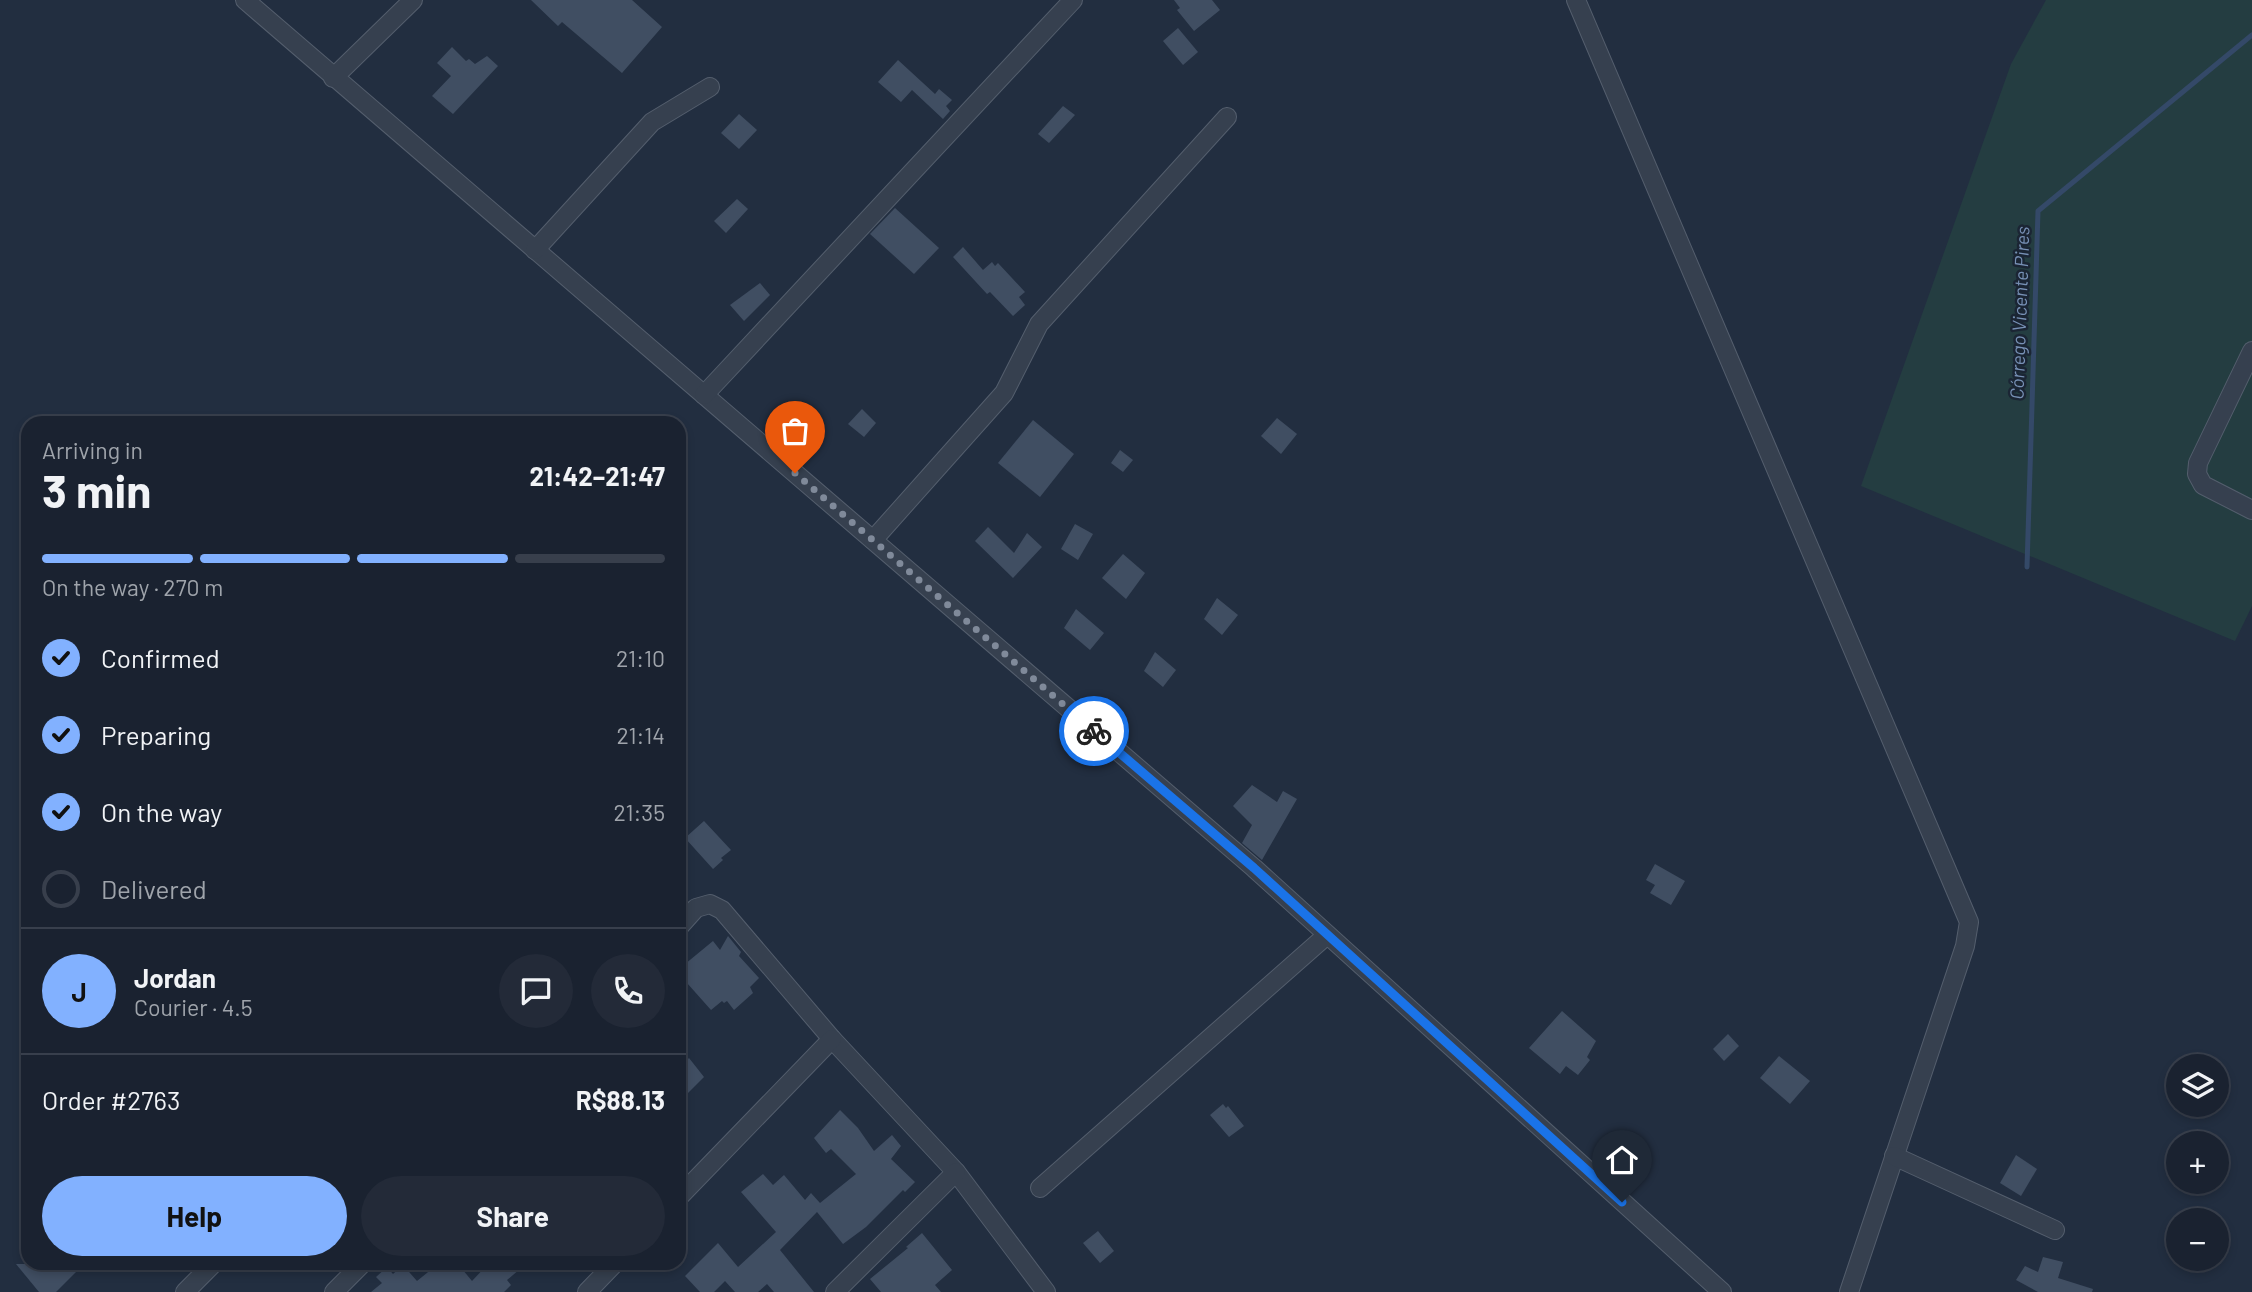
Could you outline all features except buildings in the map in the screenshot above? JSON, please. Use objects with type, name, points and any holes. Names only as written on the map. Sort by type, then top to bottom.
[{"type":"street","points":[[245,0],[1254,868],[1722,1292]]},
{"type":"street","points":[[333,78],[413,0]]},
{"type":"street","points":[[704,395],[1073,0]]},
{"type":"street","points":[[1580,3],[1969,922],[1965,946],[1849,1292]]},
{"type":"street","points":[[535,250],[652,122],[710,87]]},
{"type":"street","points":[[873,540],[1004,393],[1038,324],[1227,117]]},
{"type":"street","points":[[2252,351],[2198,463],[2197,474],[2203,485],[2252,510]]},
{"type":"street","points":[[686,919],[696,908],[710,904],[722,910],[832,1038],[956,1172],[1046,1292]]},
{"type":"street","points":[[1040,1188],[1327,935]]},
{"type":"street","points":[[686,1190],[832,1038]]},
{"type":"street","points":[[1894,1156],[2055,1230]]},
{"type":"street","points":[[835,1292],[956,1172]]},
{"type":"street","points":[[185,1292],[207,1270]]},
{"type":"street","points":[[334,1292],[356,1270]]},
{"type":"street","points":[[587,1292],[608,1270]]},
{"type":"green space","points":[[2046,0],[2252,0],[2252,606],[2235,641],[1861,486],[2011,64]]},
{"type":"waterway","name":"Córrego Vicente Pires","points":[[2027,567],[2038,211],[2252,35]]},
{"type":"way so far","points":[[795,473],[1094,731]]},
{"type":"route","points":[[1094,731],[1254,868],[1622,1202]]}]
